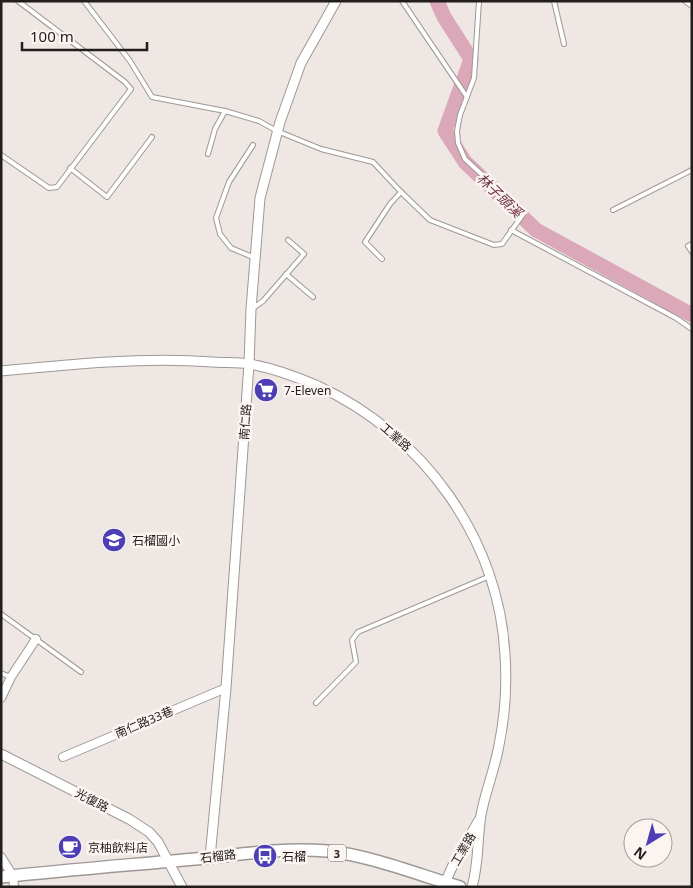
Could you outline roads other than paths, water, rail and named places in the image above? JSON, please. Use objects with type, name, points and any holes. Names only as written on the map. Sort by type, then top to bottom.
[{"type":"main road","name":"石榴路","points":[[1,877],[14,881],[261,851],[306,850],[330,851],[374,861],[460,887]]},
{"type":"street","name":"南仁路","points":[[210,858],[226,688],[260,198],[277,131],[301,63],[336,1]]},
{"type":"street","name":"工業路","points":[[1,371],[106,361],[141,360],[249,364],[288,375],[326,390],[362,410],[395,435],[423,462],[458,508],[476,541],[490,576],[501,621],[505,655],[504,706],[499,746],[481,815],[476,872],[472,887]]},
{"type":"street","points":[[1,698],[11,677],[36,639]]},
{"type":"street","name":"南仁路33巷","points":[[63,757],[226,688]]},
{"type":"street","name":"光復路","points":[[1,754],[129,819],[150,832],[170,862],[182,887]]},
{"type":"street","name":"工業路","points":[[445,883],[481,815]]},
{"type":"street","points":[[1,857],[14,881]]},
{"type":"lane","points":[[1,155],[49,188],[57,187],[131,89],[125,82],[18,1]]},
{"type":"lane","points":[[84,1],[130,61],[152,96],[225,111],[259,121],[277,131],[321,149],[373,162],[430,220],[494,245],[502,244],[524,213],[465,158],[458,143],[457,131],[460,115],[474,78],[479,1]]},
{"type":"lane","points":[[402,1],[467,97]]},
{"type":"lane","points":[[554,1],[564,44]]},
{"type":"lane","points":[[684,1],[692,6]]},
{"type":"lane","points":[[208,154],[214,129],[225,111]]},
{"type":"lane","points":[[70,168],[107,197],[152,137]]},
{"type":"lane","points":[[253,145],[229,182],[216,218],[220,234],[231,248],[255,258]]},
{"type":"lane","points":[[613,210],[692,170]]},
{"type":"lane","points":[[382,259],[365,242],[390,204],[401,192]]},
{"type":"lane","points":[[511,230],[676,318],[692,329]]},
{"type":"lane","points":[[251,309],[263,301],[304,254],[288,240]]},
{"type":"lane","points":[[692,244],[688,246],[692,252]]},
{"type":"lane","points":[[286,274],[313,297]]},
{"type":"lane","points":[[316,704],[356,662],[352,640],[358,632],[490,576]]},
{"type":"lane","points":[[1,614],[81,672]]},
{"type":"lane","points":[[1,673],[11,677]]},
{"type":"waterway","name":"林子頭溪","points":[[437,1],[444,17],[471,59],[445,131],[465,162],[536,230],[692,315]]},
{"type":"place","name":"7-Eleven","points":[[266,390]]},
{"type":"place","name":"石榴國小","points":[[114,540]]},
{"type":"place","name":"京柚飲料店","points":[[70,847]]},
{"type":"place","name":"石榴","points":[[265,856]]}]
